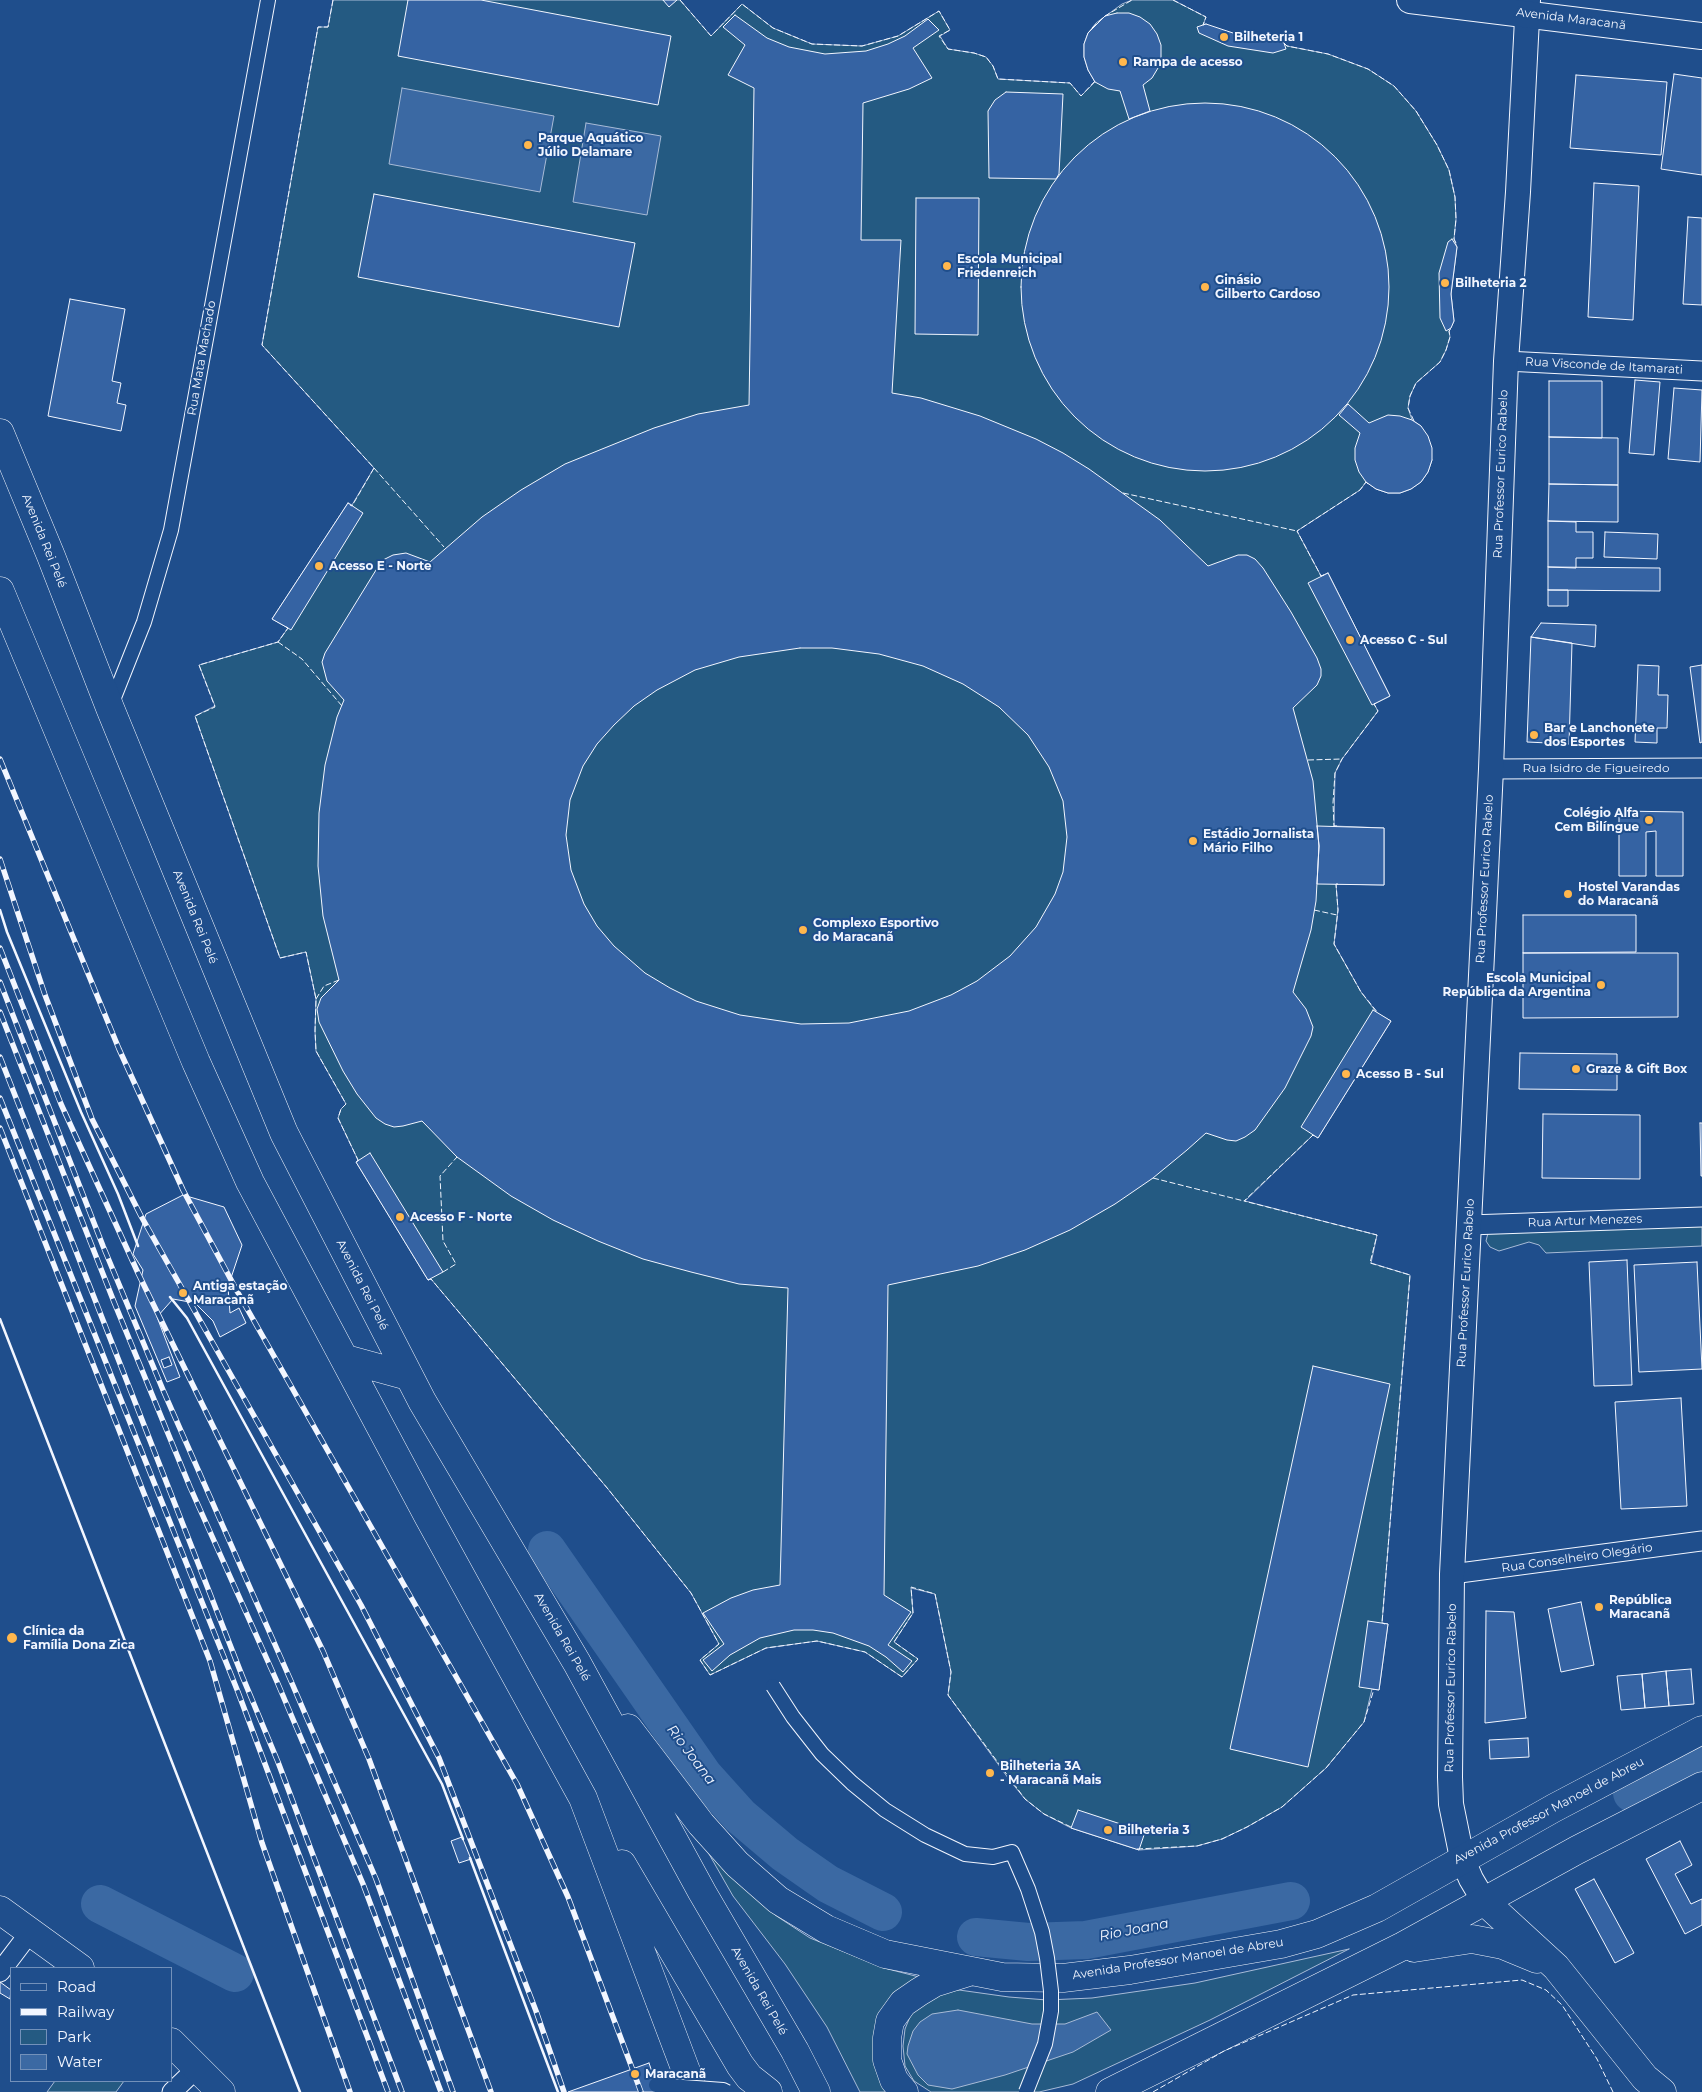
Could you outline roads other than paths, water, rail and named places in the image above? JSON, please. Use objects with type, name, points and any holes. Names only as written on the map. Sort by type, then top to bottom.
[{"type":"main road","name":"Avenida Maracanã","points":[[1410,0],[1528,7],[1702,36]]},
{"type":"main road","name":"Avenida Rei Pelé","points":[[0,433],[284,1133],[408,1376],[577,1663],[702,1892],[795,2051],[816,2092]]},
{"type":"main road","points":[[0,591],[196,1062],[250,1182],[428,1516],[583,1798],[740,2065],[749,2077],[768,2092]]},
{"type":"main road","points":[[346,1359],[408,1376]]},
{"type":"main road","name":"Avenida Professor Manoel de Abreu","points":[[577,1663],[701,1824],[737,1864],[778,1900],[826,1928],[885,1954],[1002,1977],[1063,1978],[1130,1970],[1281,1944],[1317,1934],[1347,1923],[1377,1908],[1462,1858],[1702,1730]]},
{"type":"main road","points":[[1110,2092],[1403,1946],[1577,1850],[1702,1786]]},
{"type":"main road","points":[[583,1798],[694,2092]]},
{"type":"main road","points":[[1484,1901],[1556,1967],[1645,2078],[1662,2092]]},
{"type":"main road","points":[[0,1910],[79,1967]]},
{"type":"main road","points":[[1403,1946],[1418,1949],[1472,1939],[1502,1944],[1556,1967]]},
{"type":"main road","points":[[904,2092],[894,2080],[887,2060],[887,2038],[890,2021],[903,2003],[919,1992],[934,1983],[971,1971]]},
{"type":"main road","points":[[172,2043],[221,2092]]},
{"type":"street","name":"Rua Mata Machado","points":[[110,708],[144,622],[171,530],[268,0]]},
{"type":"street","name":"Rua Professor Eurico Rabelo","points":[[1484,1901],[1471,1879],[1462,1858],[1451,1804],[1452,1574],[1491,769],[1506,362],[1528,7]]},
{"type":"street","name":"Rua Visconde de Itamarati","points":[[1506,362],[1702,371]]},
{"type":"street","name":"Rua Isidro de Figueiredo","points":[[1491,769],[1702,768]]},
{"type":"street","name":"Rua Artur Menezes","points":[[1469,1225],[1702,1217]]},
{"type":"street","name":"Rua Conselheiro Olegário","points":[[1452,1574],[1702,1541]]},
{"type":"street","points":[[773,1686],[822,1754],[852,1783],[885,1810],[925,1835],[965,1854],[993,1858],[1012,1852],[1028,1889],[1042,1932],[1048,1958],[1051,1991],[1045,2044],[1026,2092]]},
{"type":"street","points":[[0,1972],[31,1932]]},
{"type":"street","points":[[172,2092],[198,2067]]},
{"type":"street","points":[[656,2085],[723,2090],[727,2092]]},
{"type":"water","points":[[402,88],[554,116],[540,192],[389,164]]},
{"type":"water","points":[[586,123],[661,136],[647,215],[573,202]]},
{"type":"water","points":[[958,2010],[1032,2024],[1065,2024],[1097,2012],[1111,2030],[1073,2052],[1005,2075],[952,2089],[928,2085],[918,2075],[907,2054],[913,2031],[920,2022],[932,2014]]},
{"type":"waterway","name":"Rio Joana","points":[[547,1550],[704,1776],[740,1816],[785,1854],[828,1884],[883,1912]]},
{"type":"waterway","name":"Rio Joana","points":[[1632,1793],[1702,1757]]},
{"type":"waterway","name":"Rio Joana","points":[[976,1937],[1028,1942],[1086,1940],[1291,1901]]},
{"type":"waterway","points":[[100,1904],[235,1973]]},
{"type":"railway","points":[[0,759],[119,1049],[183,1190],[237,1291],[517,1784],[568,1897],[641,2092]]},
{"type":"railway","points":[[0,859],[45,995],[92,1119],[141,1216],[361,1605],[439,1758],[536,2011],[564,2092]]},
{"type":"railway","points":[[0,948],[61,1104],[138,1273],[323,1651],[369,1759],[491,2092]]},
{"type":"railway","points":[[0,982],[103,1246],[163,1390],[376,1879],[453,2092]]},
{"type":"railway","points":[[0,1012],[114,1302],[190,1487],[278,1684],[363,1884],[441,2092]]},
{"type":"railway","points":[[0,1057],[243,1678],[278,1762],[402,2092]]},
{"type":"railway","points":[[0,1098],[238,1692],[388,2092]]},
{"type":"railway","points":[[0,1128],[210,1661],[262,1843],[350,2092]]},
{"type":"place","name":"Bilheteria 1","points":[[1224,37]]},
{"type":"place","name":"Rampa de acesso","points":[[1123,62]]},
{"type":"place","name":"Parque Aquático Júlio Delamare","points":[[528,145]]},
{"type":"place","name":"Escola Municipal Friedenreich","points":[[947,266]]},
{"type":"place","name":"Bilheteria 2","points":[[1445,283]]},
{"type":"place","name":"Ginásio Gilberto Cardoso","points":[[1205,287]]},
{"type":"place","name":"Acesso E - Norte","points":[[319,566]]},
{"type":"place","name":"Acesso C - Sul","points":[[1350,640]]},
{"type":"place","name":"Bar e Lanchonete dos Esportes","points":[[1534,735]]},
{"type":"place","name":"Colégio Alfa Cem Bilíngue","points":[[1649,820]]},
{"type":"place","name":"Estádio Jornalista Mário Filho","points":[[1193,841]]},
{"type":"place","name":"Hostel Varandas do Maracanã","points":[[1568,894]]},
{"type":"place","name":"Complexo Esportivo do Maracanã","points":[[803,930]]},
{"type":"place","name":"Escola Municipal República da Argentina","points":[[1601,985]]},
{"type":"place","name":"Graze & Gift Box","points":[[1576,1069]]},
{"type":"place","name":"Acesso B - Sul","points":[[1346,1074]]},
{"type":"place","name":"Acesso F - Norte","points":[[400,1217]]},
{"type":"place","name":"Antiga estação Maracanã","points":[[183,1293]]},
{"type":"place","name":"República Maracanã","points":[[1599,1607]]},
{"type":"place","name":"Clínica da Família Dona Zica","points":[[12,1638]]},
{"type":"place","name":"Bilheteria 3A - Maracanã Mais","points":[[990,1773]]},
{"type":"place","name":"Bilheteria 3","points":[[1108,1830]]},
{"type":"place","name":"Maracanã","points":[[635,2074]]}]
